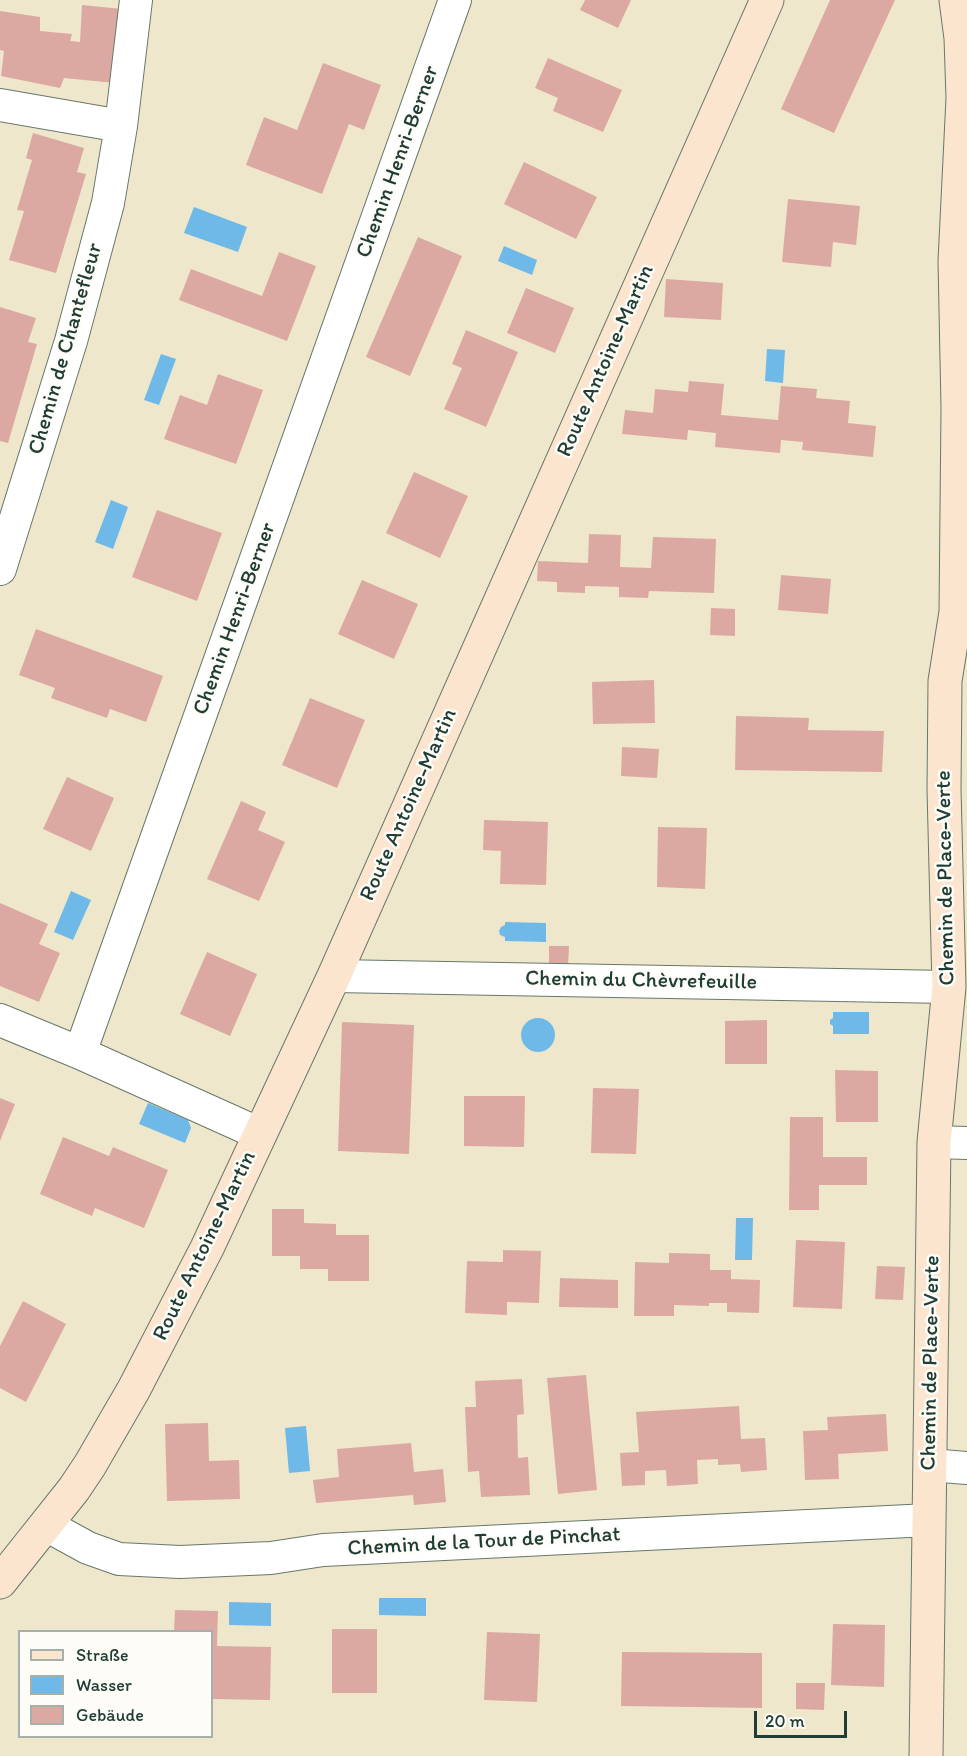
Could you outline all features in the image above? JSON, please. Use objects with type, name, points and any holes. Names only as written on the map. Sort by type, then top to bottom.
[{"type":"street","name":"Chemin de Chantefleur","points":[[0,569],[75,329],[108,203],[121,126],[136,0]]},
{"type":"street","name":"Chemin Henri-Berner","points":[[80,1053],[456,0]]},
{"type":"street","name":"Route Antoine-Martin","points":[[0,1582],[90,1465],[134,1389],[207,1248],[334,976],[767,0]]},
{"type":"street","name":"Chemin de Place-Verte","points":[[926,1756],[934,1142],[949,987],[944,789],[945,681],[956,612],[958,408],[955,261],[963,98],[957,0]]},
{"type":"street","points":[[0,105],[121,126]]},
{"type":"street","name":"Chemin du Chèvrefeuille","points":[[334,976],[949,987]]},
{"type":"street","points":[[0,1020],[80,1053],[260,1134]]},
{"type":"street","points":[[934,1142],[967,1143]]},
{"type":"street","points":[[930,1466],[967,1468]]},
{"type":"street","name":"Chemin de la Tour de Pinchat","points":[[46,1525],[104,1555],[180,1562],[271,1558],[323,1550],[930,1520]]},
{"type":"water","points":[[194,207],[247,227],[238,252],[184,233]]},
{"type":"water","points":[[504,246],[537,260],[532,275],[498,261]]},
{"type":"water","points":[[767,349],[785,350],[783,383],[765,381]]},
{"type":"water","points":[[161,354],[176,359],[159,405],[144,400]]},
{"type":"water","points":[[111,500],[128,507],[113,549],[95,542]]},
{"type":"water","points":[[71,891],[91,900],[73,940],[54,932]]},
{"type":"water","points":[[505,922],[546,923],[546,942],[505,941],[505,937],[500,935],[499,931]]},
{"type":"water","points":[[833,1012],[869,1012],[869,1034],[833,1034],[830,1020],[833,1018]]},
{"type":"water","points":[[538,1018],[550,1023],[555,1035],[550,1047],[538,1052],[526,1047],[521,1035],[526,1023]]},
{"type":"water","points":[[148,1103],[188,1120],[191,1128],[185,1143],[139,1124]]},
{"type":"water","points":[[736,1218],[753,1218],[752,1260],[735,1260]]},
{"type":"water","points":[[306,1426],[310,1471],[289,1473],[285,1428]]},
{"type":"water","points":[[379,1598],[426,1598],[426,1616],[379,1615]]},
{"type":"water","points":[[229,1602],[271,1603],[271,1626],[229,1625]]},
{"type":"building","points":[[585,0],[631,0],[618,28],[580,10]]},
{"type":"building","points":[[830,0],[895,0],[834,133],[781,109]]},
{"type":"building","points":[[82,5],[122,9],[115,83],[64,78],[60,88],[1,76],[4,51],[0,50],[0,11],[40,17],[40,31],[72,34],[70,41],[80,42]]},
{"type":"building","points":[[548,58],[622,90],[603,132],[553,111],[558,98],[535,88]]},
{"type":"building","points":[[323,63],[381,85],[364,130],[349,124],[322,194],[246,165],[264,117],[297,130]]},
{"type":"building","points":[[33,133],[84,148],[77,172],[86,174],[56,273],[9,260],[24,211],[17,210],[32,160],[26,158]]},
{"type":"building","points":[[524,162],[597,197],[576,239],[504,204]]},
{"type":"building","points":[[788,199],[860,206],[856,245],[833,242],[831,267],[782,262]]},
{"type":"building","points":[[418,237],[462,256],[410,376],[366,357]]},
{"type":"building","points":[[279,252],[316,266],[287,341],[179,300],[191,269],[262,296]]},
{"type":"building","points":[[666,279],[723,283],[721,320],[664,317]]},
{"type":"building","points":[[526,288],[574,308],[555,353],[507,333]]},
{"type":"building","points":[[0,307],[36,318],[28,342],[37,344],[8,443],[0,441]]},
{"type":"building","points":[[466,330],[518,352],[486,427],[444,409],[462,368],[452,364]]},
{"type":"building","points":[[218,374],[263,390],[236,464],[164,439],[180,395],[207,405]]},
{"type":"building","points":[[689,381],[724,384],[721,415],[778,420],[781,386],[817,389],[816,398],[850,401],[848,423],[876,426],[873,457],[802,450],[803,442],[781,440],[780,453],[715,447],[716,433],[688,430],[687,440],[622,434],[625,410],[653,413],[655,389],[688,392]]},
{"type":"building","points":[[414,472],[468,496],[440,558],[386,533]]},
{"type":"building","points":[[157,510],[222,533],[197,601],[132,577]]},
{"type":"building","points":[[589,534],[621,535],[620,567],[651,568],[653,537],[716,539],[714,593],[649,591],[648,598],[619,597],[619,587],[585,586],[585,593],[557,592],[557,582],[537,581],[538,561],[588,563]]},
{"type":"building","points":[[781,575],[831,579],[828,614],[778,610]]},
{"type":"building","points":[[362,580],[418,604],[394,659],[338,634]]},
{"type":"building","points":[[711,608],[735,609],[735,636],[710,635]]},
{"type":"building","points":[[36,629],[163,676],[146,722],[110,709],[107,718],[51,698],[55,688],[19,675]]},
{"type":"building","points":[[654,680],[655,723],[593,724],[592,682]]},
{"type":"building","points":[[310,698],[365,720],[337,788],[282,765]]},
{"type":"building","points":[[736,716],[809,718],[808,730],[884,731],[882,772],[735,770]]},
{"type":"building","points":[[622,747],[659,749],[657,778],[621,776]]},
{"type":"building","points":[[67,777],[114,798],[91,851],[43,829]]},
{"type":"building","points":[[241,801],[266,812],[258,830],[285,842],[259,901],[207,879]]},
{"type":"building","points":[[484,820],[548,822],[546,885],[500,884],[501,851],[483,850]]},
{"type":"building","points":[[658,827],[707,828],[705,889],[657,887]]},
{"type":"building","points":[[0,903],[48,924],[39,944],[60,953],[39,1002],[0,986]]},
{"type":"building","points":[[549,946],[569,946],[568,966],[549,966]]},
{"type":"building","points":[[207,952],[257,974],[230,1036],[180,1014]]},
{"type":"building","points":[[767,1020],[767,1064],[725,1064],[725,1021]]},
{"type":"building","points":[[342,1022],[414,1025],[409,1154],[338,1151]]},
{"type":"building","points":[[835,1070],[878,1071],[878,1122],[836,1122]]},
{"type":"building","points":[[593,1088],[639,1089],[636,1154],[591,1153]]},
{"type":"building","points":[[464,1096],[525,1096],[524,1147],[464,1146]]},
{"type":"building","points":[[0,1098],[15,1104],[0,1141]]},
{"type":"building","points":[[790,1117],[823,1117],[823,1157],[867,1157],[867,1185],[819,1185],[819,1210],[789,1210]]},
{"type":"building","points":[[63,1137],[109,1156],[113,1147],[168,1170],[144,1228],[95,1208],[92,1216],[40,1194]]},
{"type":"building","points":[[272,1209],[304,1209],[304,1223],[336,1224],[336,1235],[369,1235],[369,1281],[328,1281],[328,1269],[300,1269],[300,1256],[272,1256]]},
{"type":"building","points":[[796,1240],[845,1242],[842,1309],[793,1307]]},
{"type":"building","points":[[503,1250],[541,1251],[539,1303],[507,1302],[507,1315],[465,1313],[467,1261],[503,1262]]},
{"type":"building","points":[[669,1253],[710,1254],[710,1270],[731,1270],[731,1279],[760,1280],[759,1313],[727,1312],[727,1303],[709,1303],[709,1306],[674,1305],[674,1316],[634,1316],[635,1262],[669,1263]]},
{"type":"building","points":[[877,1266],[905,1267],[903,1300],[875,1299]]},
{"type":"building","points":[[560,1278],[618,1280],[618,1308],[559,1307]]},
{"type":"building","points":[[23,1301],[66,1324],[26,1402],[0,1388],[0,1346]]},
{"type":"building","points":[[586,1375],[597,1490],[558,1494],[547,1378]]},
{"type":"building","points":[[522,1379],[524,1414],[517,1415],[518,1458],[528,1457],[530,1495],[481,1497],[479,1471],[468,1472],[465,1407],[476,1407],[475,1381]]},
{"type":"building","points":[[739,1406],[741,1439],[765,1438],[767,1470],[741,1472],[740,1464],[718,1465],[718,1459],[697,1460],[698,1484],[667,1486],[666,1470],[645,1471],[645,1485],[622,1486],[620,1453],[639,1452],[636,1412]]},
{"type":"building","points":[[886,1414],[888,1451],[838,1454],[839,1479],[805,1480],[803,1431],[828,1430],[827,1417]]},
{"type":"building","points":[[208,1423],[209,1461],[239,1460],[240,1499],[167,1501],[165,1424]]},
{"type":"building","points":[[411,1443],[414,1472],[443,1469],[446,1502],[414,1505],[413,1495],[316,1503],[313,1480],[339,1477],[337,1449]]},
{"type":"building","points":[[175,1610],[218,1611],[217,1646],[271,1647],[270,1700],[213,1699],[213,1630],[174,1630]]},
{"type":"building","points":[[833,1624],[885,1625],[884,1687],[831,1685]]},
{"type":"building","points":[[332,1629],[377,1629],[377,1693],[332,1693]]},
{"type":"building","points":[[487,1632],[540,1634],[537,1702],[484,1700]]},
{"type":"building","points":[[622,1652],[762,1653],[762,1708],[621,1706]]},
{"type":"building","points":[[796,1683],[825,1683],[824,1710],[796,1709]]}]
